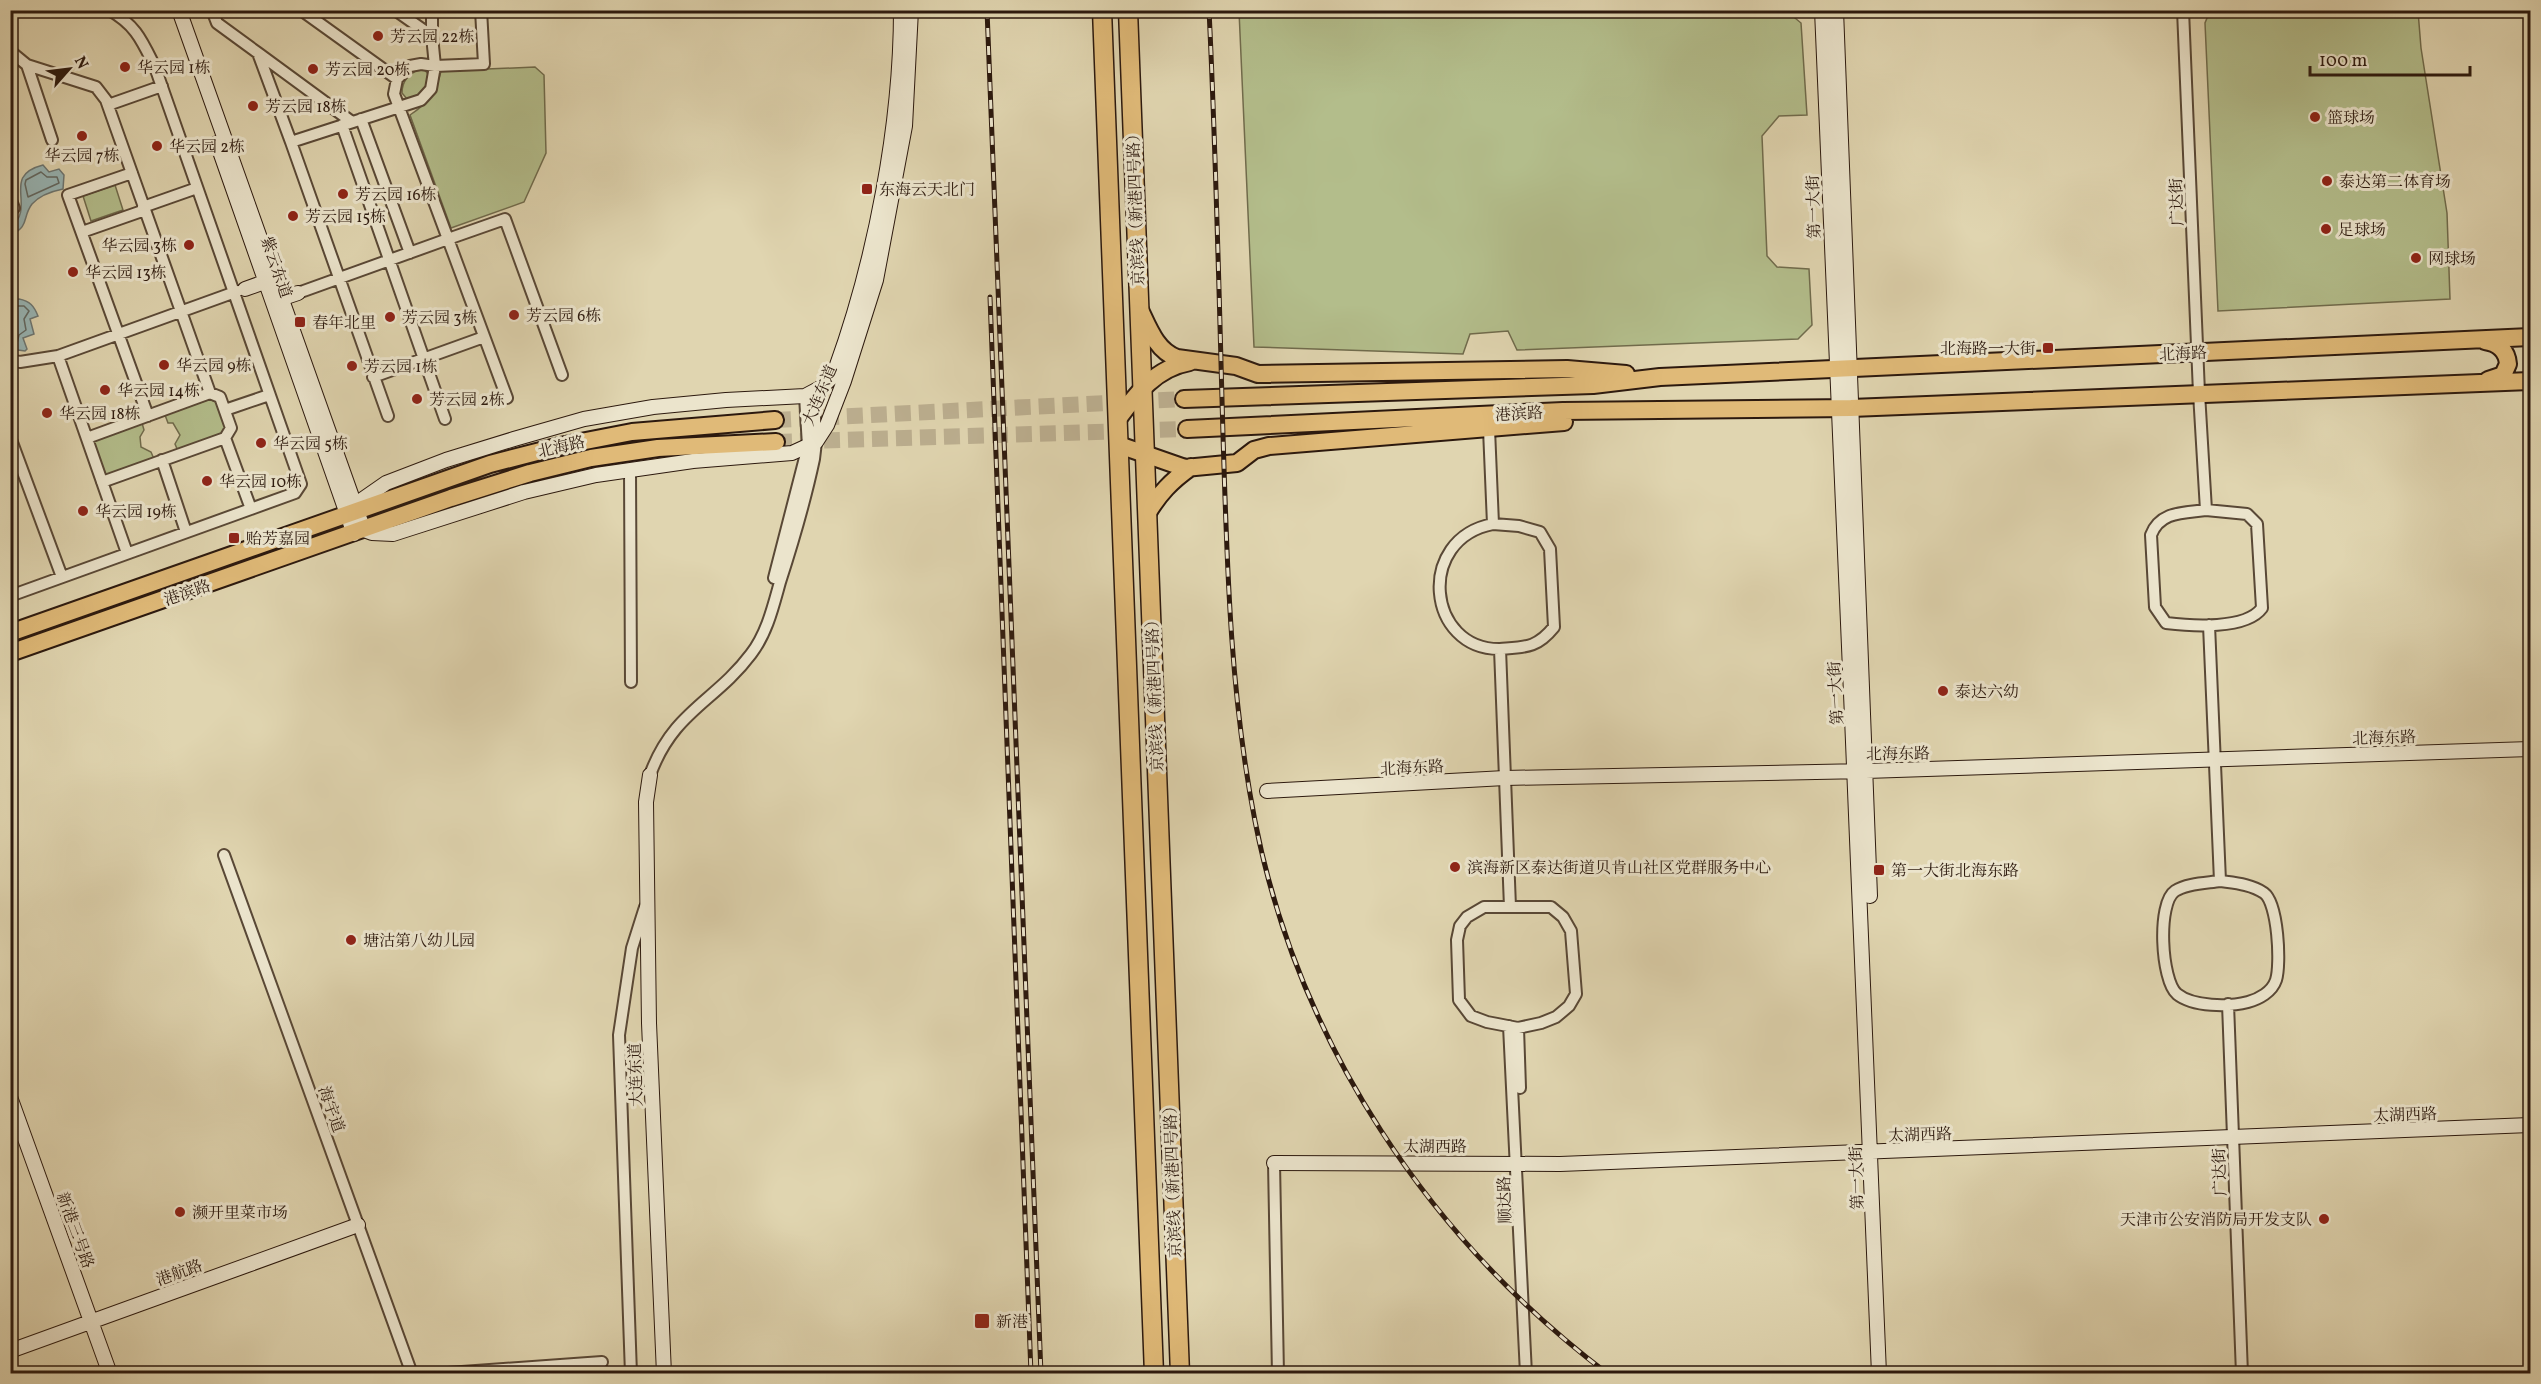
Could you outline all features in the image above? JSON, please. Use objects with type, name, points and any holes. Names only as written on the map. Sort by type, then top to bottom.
[{"type":"highway","name":"京滨线（新港四号路）","points":[[1102,10],[1155,1374]]},
{"type":"highway","name":"京滨线（新港四号路）","points":[[1128,10],[1180,1374]]},
{"type":"main road","points":[[1139,309],[1153,337],[1168,355],[1236,366],[1258,374],[1567,369],[1660,377]]},
{"type":"main road","name":"北海路","points":[[1660,377],[2530,337]]},
{"type":"main road","points":[[2475,340],[2491,342],[2500,347],[2505,352],[2508,364],[2503,375],[2476,384]]},
{"type":"main road","points":[[1118,419],[1141,388],[1165,370],[1200,361]]},
{"type":"main road","points":[[1184,399],[1593,385],[1660,377]]},
{"type":"main road","points":[[1844,409],[2530,381]]},
{"type":"main road","name":"港滨路","points":[[1187,429],[1563,411],[1844,409]]},
{"type":"main road","points":[[1119,445],[1176,465],[1191,467],[1237,463],[1254,450],[1269,446],[1489,429],[1658,412]]},
{"type":"main road","name":"北海路","points":[[352,513],[490,464],[560,446],[632,432],[775,420]]},
{"type":"main road","name":"北海路","points":[[359,532],[502,481],[582,460],[694,444],[776,442]]},
{"type":"main road","points":[[1147,514],[1172,480],[1191,467]]},
{"type":"main road","name":"港滨路","points":[[10,633],[352,513]]},
{"type":"main road","name":"港滨路","points":[[10,653],[359,532]]},
{"type":"street","points":[[10,596],[294,493],[301,484],[269,395],[239,291],[197,188],[155,68],[138,33],[124,19],[109,10]]},
{"type":"street","name":"紫云东道","points":[[171,10],[270,280]]},
{"type":"street","name":"紫云东道","points":[[179,10],[270,280],[359,532]]},
{"type":"street","points":[[212,10],[217,23],[352,122],[410,253]]},
{"type":"street","points":[[301,10],[397,80]]},
{"type":"street","points":[[395,10],[432,36]]},
{"type":"street","points":[[291,142],[422,100],[431,89],[435,66],[432,10]]},
{"type":"street","points":[[482,10],[484,64],[410,66],[397,80],[394,94],[507,398]]},
{"type":"street","name":"大连东道","points":[[352,513],[371,492],[396,479],[458,457],[584,419],[653,407],[809,394],[832,377],[868,262],[890,150],[897,95],[901,10]]},
{"type":"street","name":"大连东道","points":[[359,532],[393,534],[524,492],[596,475],[693,461],[792,453],[812,444],[827,426],[876,280],[905,126],[911,10]]},
{"type":"street","name":"第一大街","points":[[1822,10],[1861,770],[1876,1156],[1880,1374]]},
{"type":"street","name":"第一大街","points":[[1836,10],[1842,370]]},
{"type":"street","name":"广达街","points":[[2183,10],[2206,510]]},
{"type":"street","points":[[10,51],[27,65],[96,87],[108,105],[210,393]]},
{"type":"street","points":[[258,53],[388,416]]},
{"type":"street","points":[[27,65],[52,140]]},
{"type":"street","points":[[108,105],[162,86]]},
{"type":"street","points":[[352,122],[390,260],[445,419]]},
{"type":"street","points":[[132,173],[68,195],[148,416]]},
{"type":"street","points":[[81,232],[197,188]]},
{"type":"street","points":[[277,300],[505,219],[562,375]]},
{"type":"street","points":[[10,360],[20,362],[58,356],[270,280]]},
{"type":"street","points":[[373,376],[484,337]]},
{"type":"street","points":[[58,356],[127,554]]},
{"type":"street","points":[[87,438],[210,393],[220,397],[225,410],[231,428],[225,438],[102,482]]},
{"type":"street","points":[[650,774],[650,757],[667,729],[689,705],[735,665],[753,641],[764,614],[812,444],[809,394]]},
{"type":"street","points":[[225,410],[269,395]]},
{"type":"street","points":[[1489,429],[1493,524]]},
{"type":"street","points":[[10,437],[62,577]]},
{"type":"street","points":[[225,438],[251,509]]},
{"type":"street","points":[[162,460],[186,532]]},
{"type":"street","points":[[630,470],[631,682]]},
{"type":"street","points":[[2206,510],[2247,514],[2257,524],[2264,597],[2262,608],[2257,615],[2236,622],[2208,625],[2166,623],[2158,615],[2153,594],[2151,535],[2154,527],[2166,516],[2206,510]]},
{"type":"street","points":[[1493,524],[1520,526],[1540,532],[1550,549],[1554,627],[1545,638],[1531,646],[1500,650],[1485,650],[1463,640],[1448,621],[1442,602],[1442,564],[1460,538],[1476,528],[1493,524]]},
{"type":"street","points":[[2208,625],[2220,881]]},
{"type":"street","points":[[1500,650],[1510,907]]},
{"type":"street","name":"北海东路","points":[[1267,791],[1505,778],[2214,760],[2530,748]]},
{"type":"street","name":"大连东道","points":[[650,774],[646,802],[649,1023],[664,1374]]},
{"type":"street","name":"海宇道","points":[[222,856],[410,1374]]},
{"type":"street","points":[[2220,881],[2247,886],[2265,893],[2271,900],[2275,916],[2278,967],[2276,981],[2271,990],[2262,997],[2247,1002],[2201,1003],[2179,995],[2172,989],[2166,972],[2164,919],[2168,899],[2175,891],[2184,887],[2220,881]]},
{"type":"street","points":[[631,1374],[619,1035],[632,948],[649,892]]},
{"type":"street","points":[[1551,907],[1563,917],[1571,931],[1576,994],[1569,1006],[1556,1017],[1541,1023],[1514,1027],[1487,1023],[1471,1016],[1459,1000],[1457,940],[1460,926],[1467,917],[1484,908],[1551,907]]},
{"type":"street","name":"广达街","points":[[2228,1004],[2242,1374]]},
{"type":"street","name":"顺达路","points":[[1514,1027],[1526,1374]]},
{"type":"street","name":"新港三号路","points":[[10,1097],[87,1320],[90,1342],[101,1374]]},
{"type":"street","name":"新港三号路","points":[[10,1124],[110,1374]]},
{"type":"street","name":"太湖西路","points":[[1274,1166],[1520,1166],[1876,1156],[2232,1141],[2530,1125]]},
{"type":"street","name":"太湖西路","points":[[2232,1141],[2530,1134]]},
{"type":"street","name":"第一大街","points":[[1876,1156],[1889,1374]]},
{"type":"street","points":[[1274,1166],[1278,1374]]},
{"type":"street","name":"顺达路","points":[[1520,1166],[1532,1374]]},
{"type":"street","name":"港航路","points":[[10,1344],[87,1320],[355,1222]]},
{"type":"street","name":"港航路","points":[[10,1351],[64,1332],[87,1320]]},
{"type":"street","points":[[64,1332],[79,1333],[90,1342]]},
{"type":"street","points":[[434,1374],[602,1362]]},
{"type":"green space","points":[[1239,11],[1789,11],[1801,23],[1807,115],[1779,116],[1762,136],[1767,256],[1777,267],[1809,269],[1812,325],[1798,339],[1517,350],[1508,331],[1470,334],[1463,354],[1254,347]]},
{"type":"green space","name":"泰达第二体育场","points":[[2210,11],[2418,11],[2421,48],[2447,213],[2450,299],[2218,311],[2205,23]]},
{"type":"green space","points":[[535,67],[544,75],[546,153],[524,202],[451,228],[410,115],[430,97],[441,71]]},
{"type":"green space","points":[[419,69],[424,69],[428,74],[425,88],[420,94],[407,99],[402,93],[404,82]]},
{"type":"green space","points":[[115,185],[123,210],[91,221],[83,196]]},
{"type":"green space","points":[[210,399],[217,403],[225,427],[222,434],[178,451],[175,444],[180,435],[173,423],[168,423],[165,415]]},
{"type":"green space","points":[[142,423],[144,430],[140,437],[141,447],[151,452],[154,459],[106,477],[93,441]]},
{"type":"water","points":[[43,165],[49,172],[59,169],[64,175],[63,189],[35,201],[21,228],[11,235],[11,227],[18,219],[21,210],[21,184],[24,176],[30,170]]},
{"type":"water","points":[[19,299],[31,305],[38,316],[30,319],[34,334],[23,338],[27,349],[25,351],[11,349],[11,300]]},
{"type":"tunnel","points":[[775,420],[1184,399]]},
{"type":"tunnel","points":[[776,442],[1187,429]]},
{"type":"railway","points":[[987,10],[1041,1374]]},
{"type":"railway","points":[[1209,10],[1231,629],[1247,773],[1255,821],[1275,903],[1303,982],[1338,1057],[1380,1130],[1429,1198],[1483,1262],[1543,1321],[1608,1374]]},
{"type":"railway","points":[[990,297],[1031,1374]]},
{"type":"place","name":"芳云园 22栋","points":[[378,36]]},
{"type":"place","name":"华云园 1栋","points":[[125,67]]},
{"type":"place","name":"芳云园 20栋","points":[[313,69]]},
{"type":"place","name":"芳云园 18栋","points":[[253,106]]},
{"type":"place","name":"篮球场","points":[[2315,117]]},
{"type":"place","name":"华云园 7栋","points":[[82,136]]},
{"type":"place","name":"华云园 2栋","points":[[157,146]]},
{"type":"place","name":"泰达第二体育场","points":[[2327,181]]},
{"type":"place","name":"东海云天北门","points":[[867,189]]},
{"type":"place","name":"芳云园 16栋","points":[[343,194]]},
{"type":"place","name":"芳云园 15栋","points":[[293,216]]},
{"type":"place","name":"足球场","points":[[2326,229]]},
{"type":"place","name":"华云园 3栋","points":[[189,245]]},
{"type":"place","name":"网球场","points":[[2416,258]]},
{"type":"place","name":"华云园 13栋","points":[[73,272]]},
{"type":"place","name":"芳云园 6栋","points":[[514,315]]},
{"type":"place","name":"芳云园 3栋","points":[[390,317]]},
{"type":"place","name":"春年北里","points":[[300,322]]},
{"type":"place","name":"北海路一大街","points":[[2048,348]]},
{"type":"place","name":"华云园 9栋","points":[[164,365]]},
{"type":"place","name":"芳云园 1栋","points":[[352,366]]},
{"type":"place","name":"华云园 14栋","points":[[105,390]]},
{"type":"place","name":"芳云园 2栋","points":[[417,399]]},
{"type":"place","name":"华云园 18栋","points":[[47,413]]},
{"type":"place","name":"华云园 5栋","points":[[261,443]]},
{"type":"place","name":"华云园 10栋","points":[[207,481]]},
{"type":"place","name":"华云园 19栋","points":[[83,511]]},
{"type":"place","name":"贻芳嘉园","points":[[234,538]]},
{"type":"place","name":"泰达六幼","points":[[1943,691]]},
{"type":"place","name":"滨海新区泰达街道贝肯山社区党群服务中心","points":[[1455,867]]},
{"type":"place","name":"第一大街北海东路","points":[[1879,870]]},
{"type":"place","name":"塘沽第八幼儿园","points":[[351,940]]},
{"type":"place","name":"濒开里菜市场","points":[[180,1212]]},
{"type":"place","name":"天津市公安消防局开发支队","points":[[2324,1219]]},
{"type":"place","name":"新港","points":[[982,1321]]}]
